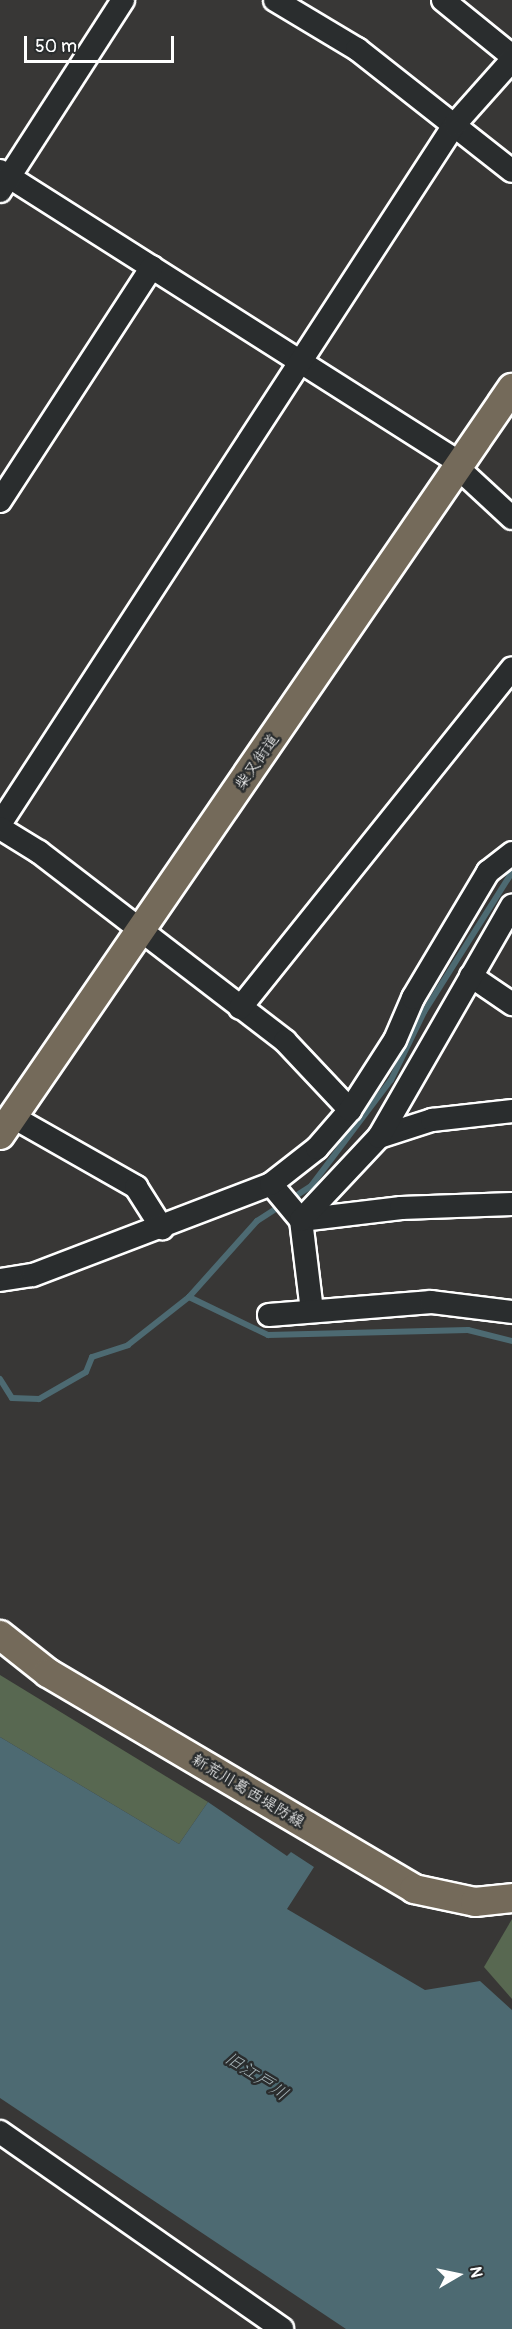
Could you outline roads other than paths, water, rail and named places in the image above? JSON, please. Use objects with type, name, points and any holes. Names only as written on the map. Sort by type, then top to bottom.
[{"type":"main road","name":"柴又街道","points":[[4,1129],[138,930],[512,388]]},
{"type":"main road","name":"新荒川葛西堤防線","points":[[0,1635],[48,1673],[414,1889],[475,1902],[512,1898]]},
{"type":"street","points":[[123,0],[3,179],[152,267],[459,465],[512,519]]},
{"type":"street","points":[[274,0],[357,49],[455,123],[512,171]]},
{"type":"street","points":[[444,0],[512,56]]},
{"type":"street","points":[[350,1110],[285,1041],[0,826],[455,123],[512,60]]},
{"type":"street","points":[[0,501],[152,267]]},
{"type":"street","points":[[240,1008],[512,669]]},
{"type":"street","points":[[0,1280],[33,1275],[162,1228],[271,1184],[317,1148],[350,1110],[488,872],[512,853]]},
{"type":"street","points":[[301,1220],[379,1137],[512,906]]},
{"type":"street","points":[[471,976],[512,1004]]},
{"type":"street","points":[[379,1137],[432,1120],[512,1111]]},
{"type":"street","points":[[4,1129],[136,1187],[162,1228]]},
{"type":"street","points":[[271,1184],[301,1220],[312,1311]]},
{"type":"street","points":[[301,1220],[401,1208],[512,1204]]},
{"type":"street","points":[[269,1315],[431,1302],[512,1312]]},
{"type":"street","points":[[0,2132],[282,2329]]},
{"type":"water","name":"旧江戸川","points":[[0,1737],[179,1844],[208,1802],[287,1856],[291,1852],[314,1867],[287,1909],[425,1990],[480,1981],[512,2010],[512,2329],[346,2329],[0,2098]]},
{"type":"waterway","points":[[291,1199],[311,1186],[391,1080],[424,1012],[512,872]]},
{"type":"waterway","points":[[189,1297],[257,1221],[282,1205]]},
{"type":"waterway","points":[[0,1379],[12,1398],[39,1399],[86,1372],[92,1357],[128,1345],[189,1297],[268,1335],[468,1330],[512,1341]]}]
